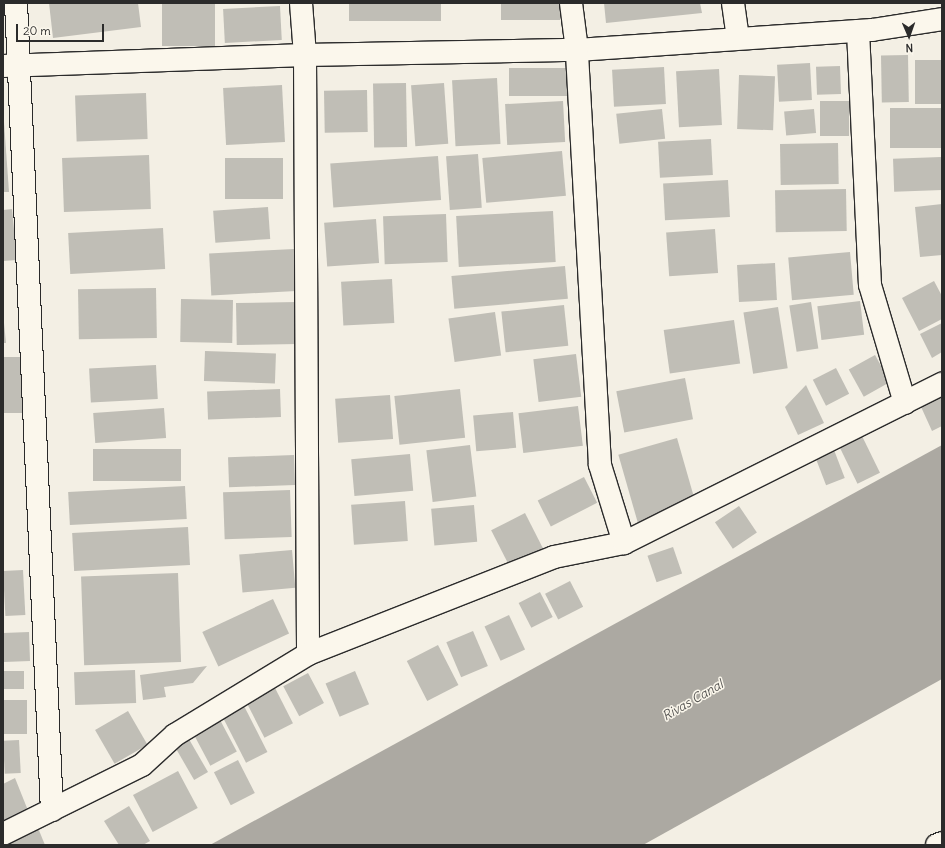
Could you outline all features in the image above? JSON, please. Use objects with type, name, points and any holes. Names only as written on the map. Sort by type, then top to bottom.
[{"type":"street","points":[[16,3],[11,66],[52,810]]},
{"type":"street","points":[[301,3],[304,55],[308,654]]},
{"type":"street","points":[[571,3],[577,50],[600,465],[624,543]]},
{"type":"street","points":[[732,3],[738,38]]},
{"type":"street","points":[[11,66],[304,55],[577,50],[858,31],[942,19]]},
{"type":"street","points":[[858,31],[870,285],[905,403]]},
{"type":"street","points":[[3,834],[142,765],[176,735],[308,654],[554,557],[624,543],[942,384]]},
{"type":"street","points":[[937,845],[942,843]]},
{"type":"water","name":"Rivas Canal","points":[[942,445],[942,679],[643,845],[210,845]]},
{"type":"building","points":[[49,3],[138,3],[141,27],[53,38]]},
{"type":"building","points":[[162,3],[215,3],[215,46],[162,46]]},
{"type":"building","points":[[349,3],[441,3],[441,21],[349,21]]},
{"type":"building","points":[[501,3],[560,3],[560,20],[501,20]]},
{"type":"building","points":[[604,3],[700,3],[702,13],[606,23]]},
{"type":"building","points":[[280,6],[282,40],[225,43],[223,9]]},
{"type":"building","points":[[881,55],[908,55],[909,102],[882,102]]},
{"type":"building","points":[[915,60],[942,60],[942,104],[915,104]]},
{"type":"building","points":[[810,63],[812,100],[779,102],[777,65]]},
{"type":"building","points":[[840,66],[841,94],[817,95],[816,67]]},
{"type":"building","points":[[664,67],[666,104],[614,107],[612,70]]},
{"type":"building","points":[[509,68],[567,68],[567,96],[509,96]]},
{"type":"building","points":[[719,69],[722,125],[679,127],[676,71]]},
{"type":"building","points":[[739,75],[775,76],[773,130],[737,129]]},
{"type":"building","points":[[497,78],[500,144],[456,146],[452,80]]},
{"type":"building","points":[[406,83],[407,147],[374,148],[373,84]]},
{"type":"building","points":[[444,83],[448,144],[415,146],[411,85]]},
{"type":"building","points":[[282,85],[285,142],[226,145],[223,88]]},
{"type":"building","points":[[367,90],[368,132],[325,133],[324,91]]},
{"type":"building","points":[[146,93],[148,139],[77,141],[75,95]]},
{"type":"building","points":[[563,101],[565,142],[507,145],[505,104]]},
{"type":"building","points":[[820,101],[849,101],[849,136],[820,136]]},
{"type":"building","points":[[3,108],[9,192],[3,192]]},
{"type":"building","points":[[890,108],[942,108],[942,148],[890,148]]},
{"type":"building","points":[[662,109],[665,139],[619,144],[616,114]]},
{"type":"building","points":[[814,109],[816,133],[786,136],[784,112]]},
{"type":"building","points":[[711,139],[713,175],[660,178],[658,142]]},
{"type":"building","points":[[838,143],[839,184],[781,185],[780,144]]},
{"type":"building","points":[[562,151],[566,196],[486,203],[482,158]]},
{"type":"building","points":[[478,154],[482,208],[450,210],[446,156]]},
{"type":"building","points":[[149,155],[151,209],[64,212],[62,158]]},
{"type":"building","points":[[438,156],[441,200],[333,207],[330,164]]},
{"type":"building","points":[[941,157],[942,190],[894,192],[893,159]]},
{"type":"building","points":[[225,158],[283,158],[283,199],[225,199]]},
{"type":"building","points":[[728,180],[730,217],[665,220],[663,183]]},
{"type":"building","points":[[846,189],[847,231],[776,232],[775,190]]},
{"type":"building","points":[[942,204],[942,255],[920,257],[915,207]]},
{"type":"building","points":[[268,207],[270,239],[215,243],[213,211]]},
{"type":"building","points":[[12,209],[17,260],[3,261],[3,210]]},
{"type":"building","points":[[553,211],[556,262],[459,267],[456,216]]},
{"type":"building","points":[[446,214],[448,262],[385,264],[383,216]]},
{"type":"building","points":[[376,219],[379,263],[327,267],[324,223]]},
{"type":"building","points":[[163,228],[165,269],[70,274],[68,233]]},
{"type":"building","points":[[715,229],[718,273],[669,276],[666,232]]},
{"type":"building","points":[[294,249],[296,291],[211,295],[209,253]]},
{"type":"building","points":[[850,252],[854,295],[792,300],[788,257]]},
{"type":"building","points":[[775,263],[777,300],[739,302],[737,265]]},
{"type":"building","points":[[565,266],[568,299],[454,309],[451,276]]},
{"type":"building","points":[[392,279],[394,323],[343,326],[341,282]]},
{"type":"building","points":[[934,281],[942,296],[942,319],[919,331],[902,298]]},
{"type":"building","points":[[156,288],[157,338],[79,339],[78,289]]},
{"type":"building","points":[[181,299],[233,300],[232,343],[180,342]]},
{"type":"building","points":[[860,301],[864,335],[821,340],[817,306]]},
{"type":"building","points":[[297,302],[298,344],[237,345],[236,303]]},
{"type":"building","points":[[811,302],[818,348],[797,352],[789,305]]},
{"type":"building","points":[[564,305],[568,346],[506,352],[501,312]]},
{"type":"building","points":[[778,307],[788,368],[753,374],[743,312]]},
{"type":"building","points":[[495,312],[501,356],[455,362],[448,319]]},
{"type":"building","points":[[3,313],[6,343],[3,343]]},
{"type":"building","points":[[734,320],[740,364],[670,373],[664,330]]},
{"type":"building","points":[[942,323],[942,352],[932,358],[920,334]]},
{"type":"building","points":[[205,351],[276,353],[275,383],[204,381]]},
{"type":"building","points":[[576,354],[581,397],[539,402],[533,359]]},
{"type":"building","points":[[875,355],[890,382],[864,397],[849,370]]},
{"type":"building","points":[[3,357],[23,357],[23,413],[3,413]]},
{"type":"building","points":[[156,365],[158,399],[91,402],[89,369]]},
{"type":"building","points":[[836,368],[849,394],[826,406],[813,380]]},
{"type":"building","points":[[685,378],[693,419],[624,433],[616,391]]},
{"type":"building","points":[[806,385],[824,423],[798,435],[785,407]]},
{"type":"building","points":[[942,387],[942,426],[932,431],[917,398]]},
{"type":"building","points":[[280,389],[281,417],[208,420],[207,392]]},
{"type":"building","points":[[460,389],[465,438],[399,445],[394,396]]},
{"type":"building","points":[[390,395],[393,439],[338,443],[335,399]]},
{"type":"building","points":[[578,406],[583,446],[523,453],[518,413]]},
{"type":"building","points":[[164,408],[166,438],[95,443],[93,413]]},
{"type":"building","points":[[513,412],[516,448],[476,451],[473,415]]},
{"type":"building","points":[[862,436],[880,473],[858,484],[840,447]]},
{"type":"building","points":[[677,438],[697,507],[638,524],[618,455]]},
{"type":"building","points":[[470,445],[476,497],[433,502],[426,450]]},
{"type":"building","points":[[93,449],[181,449],[181,481],[93,481]]},
{"type":"building","points":[[834,450],[845,478],[826,485],[815,457]]},
{"type":"building","points":[[410,454],[413,491],[354,496],[351,459]]},
{"type":"building","points":[[294,455],[295,485],[229,487],[228,457]]},
{"type":"building","points":[[584,477],[597,503],[551,526],[538,501]]},
{"type":"building","points":[[185,486],[187,519],[70,525],[68,492]]},
{"type":"building","points":[[290,490],[292,537],[225,539],[223,492]]},
{"type":"building","points":[[405,501],[408,541],[354,545],[351,505]]},
{"type":"building","points":[[474,505],[477,542],[434,546],[431,509]]},
{"type":"building","points":[[739,506],[757,533],[733,549],[715,522]]},
{"type":"building","points":[[525,513],[544,550],[510,568],[491,530]]},
{"type":"building","points":[[188,527],[190,565],[74,571],[72,533]]},
{"type":"building","points":[[673,547],[682,573],[657,582],[647,556]]},
{"type":"building","points":[[292,550],[295,588],[243,592],[239,555]]},
{"type":"building","points":[[23,570],[25,615],[5,616],[3,571]]},
{"type":"building","points":[[178,573],[181,662],[84,665],[81,576]]},
{"type":"building","points":[[570,581],[583,607],[558,620],[545,594]]},
{"type":"building","points":[[540,592],[553,617],[531,628],[519,603]]},
{"type":"building","points":[[273,599],[289,633],[218,666],[202,632]]},
{"type":"building","points":[[509,615],[525,649],[501,661],[485,626]]},
{"type":"building","points":[[473,631],[488,666],[461,677],[446,642]]},
{"type":"building","points":[[29,632],[30,661],[4,662],[3,633]]},
{"type":"building","points":[[438,645],[458,685],[427,701],[407,661]]},
{"type":"building","points":[[207,666],[193,683],[164,687],[166,697],[143,700],[140,675]]},
{"type":"building","points":[[135,670],[136,703],[75,705],[74,672]]},
{"type":"building","points":[[3,671],[24,671],[24,689],[3,689]]},
{"type":"building","points":[[355,671],[369,704],[340,717],[326,684]]},
{"type":"building","points":[[308,673],[324,703],[299,716],[283,686]]},
{"type":"building","points":[[273,684],[293,723],[264,738],[244,699]]},
{"type":"building","points":[[3,700],[27,700],[27,734],[3,734]]},
{"type":"building","points":[[242,702],[267,752],[246,763],[221,713]]},
{"type":"building","points":[[128,711],[148,745],[115,764],[95,730]]},
{"type":"building","points":[[219,718],[237,752],[210,766],[193,732]]},
{"type":"building","points":[[186,734],[208,772],[194,780],[172,742]]},
{"type":"building","points":[[19,740],[21,773],[5,774],[3,741]]},
{"type":"building","points":[[238,760],[255,793],[231,805],[214,772]]},
{"type":"building","points":[[178,771],[198,808],[153,832],[133,795]]},
{"type":"building","points":[[15,778],[29,813],[3,824],[3,784]]},
{"type":"building","points":[[129,806],[150,841],[143,845],[119,845],[104,821]]},
{"type":"building","points":[[38,828],[45,845],[9,845],[7,842]]}]
